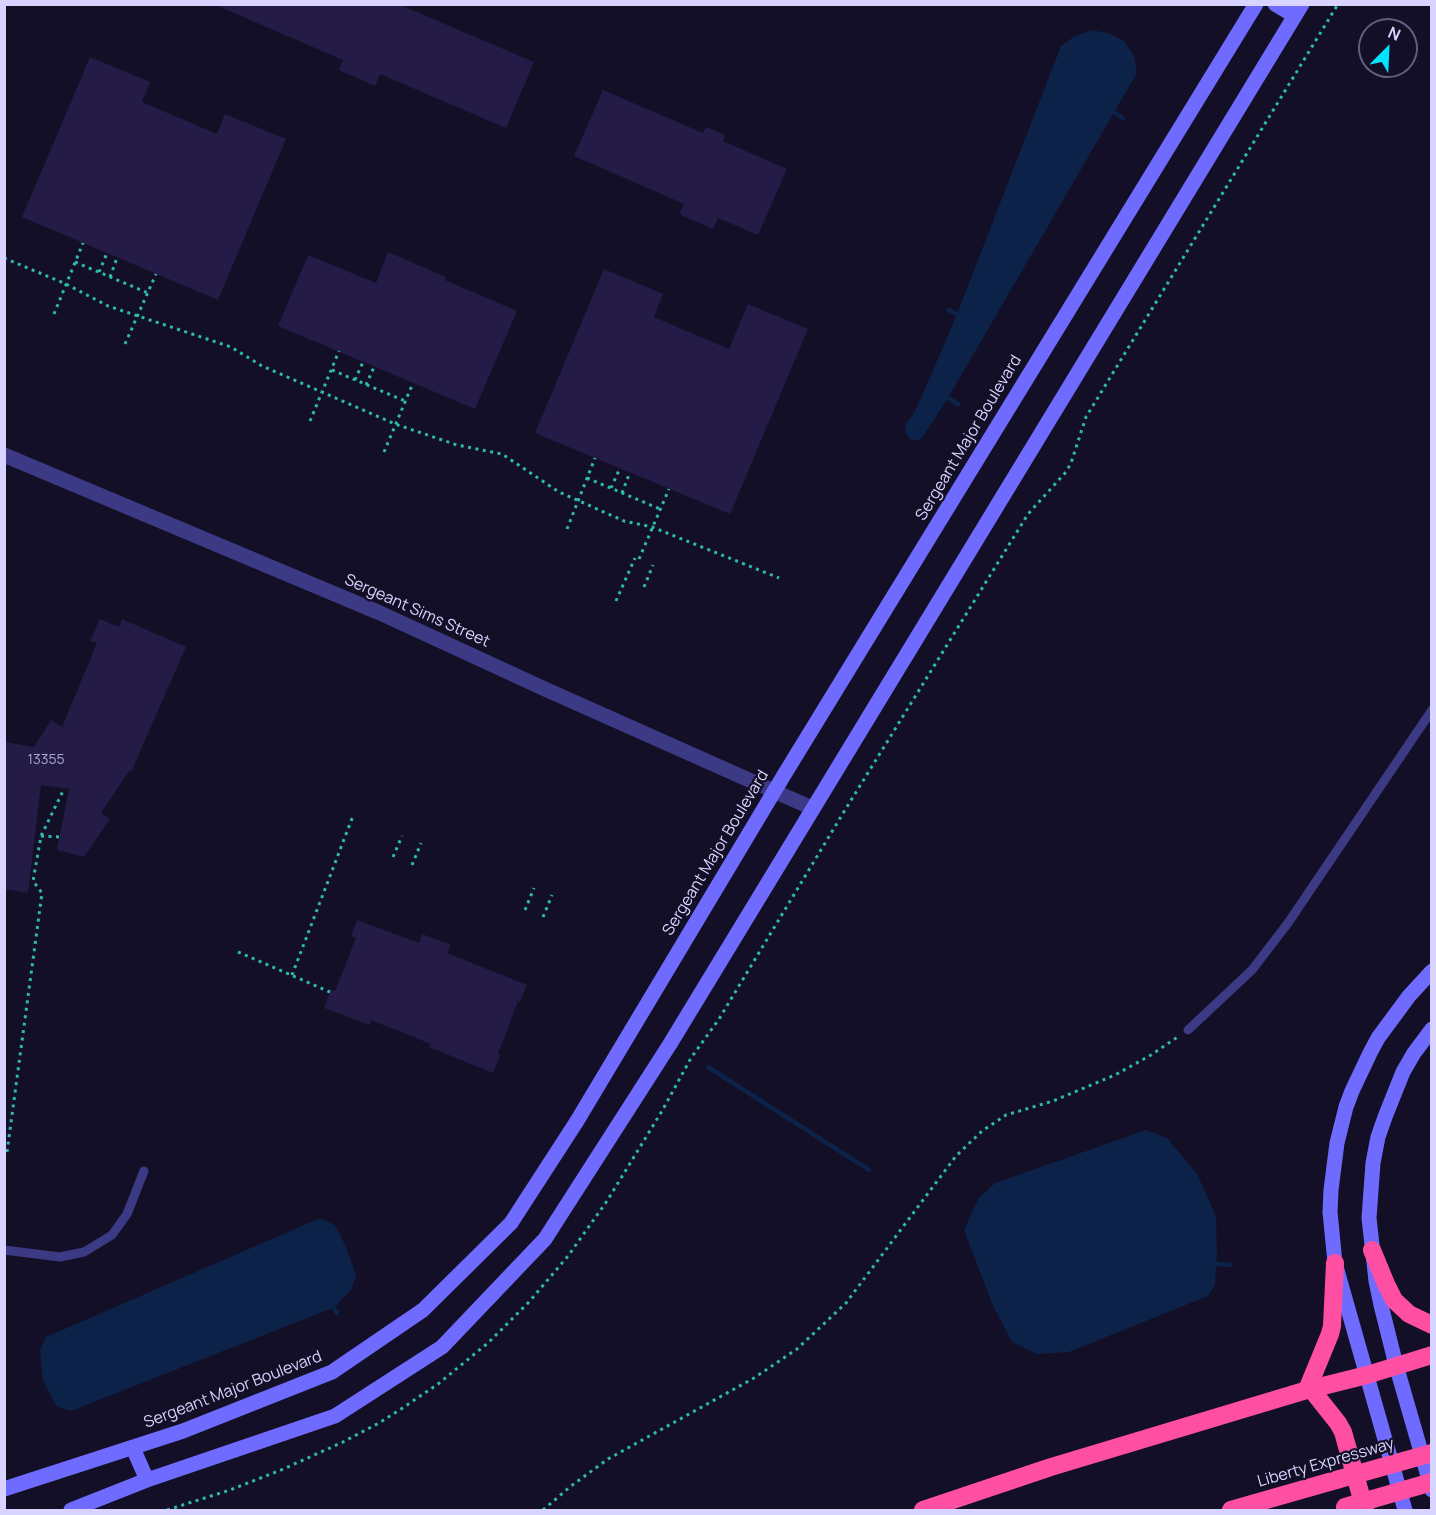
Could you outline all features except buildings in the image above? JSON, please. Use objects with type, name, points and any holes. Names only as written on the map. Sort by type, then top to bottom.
[{"type":"highway","points":[[1372,1250],[1394,1300],[1409,1314],[1431,1325]]},
{"type":"highway","points":[[1309,1390],[1332,1326],[1335,1263]]},
{"type":"highway","points":[[923,1510],[1051,1467],[1431,1355]]},
{"type":"highway","points":[[1309,1390],[1343,1432],[1365,1510]]},
{"type":"highway","name":"Liberty Expressway","points":[[1231,1510],[1431,1453]]},
{"type":"highway","points":[[1339,1509],[1431,1482]]},
{"type":"street","name":"Sergeant Major Boulevard","points":[[4,1489],[183,1431],[332,1372],[423,1310],[511,1223],[577,1121],[775,791],[1256,4]]},
{"type":"street","points":[[70,1510],[147,1480],[335,1416],[442,1347],[545,1239],[669,1044],[1299,10],[1275,4]]},
{"type":"street","name":"Sergeant Sims Street","points":[[4,455],[380,612],[547,690],[812,808]]},
{"type":"street","points":[[1405,1510],[1335,1263],[1330,1212],[1331,1190],[1337,1143],[1346,1107],[1361,1070],[1378,1038],[1431,971]]},
{"type":"street","points":[[1431,1029],[1403,1072],[1378,1137],[1373,1163],[1369,1218],[1376,1281],[1396,1365],[1431,1490]]},
{"type":"street","points":[[134,1448],[147,1480]]},
{"type":"lane","points":[[1188,1030],[1252,970],[1288,923],[1431,710]]},
{"type":"lane","points":[[4,1250],[60,1257],[84,1252],[112,1235],[127,1214],[144,1171]]},
{"type":"path","points":[[54,314],[83,243]]},
{"type":"path","points":[[99,272],[107,253]]},
{"type":"path","points":[[4,258],[66,284],[108,306],[231,347],[262,366],[395,424],[458,445],[502,454],[559,492],[578,501],[624,521],[652,528],[779,578]]},
{"type":"path","points":[[110,277],[117,258]]},
{"type":"path","points":[[75,262],[148,293]]},
{"type":"path","points":[[126,344],[156,274]]},
{"type":"path","points":[[310,421],[339,351]]},
{"type":"path","points":[[355,380],[363,362]]},
{"type":"path","points":[[366,385],[374,367]]},
{"type":"path","points":[[332,370],[405,401]]},
{"type":"path","points":[[384,452],[413,383]]},
{"type":"path","points":[[567,529],[595,458]]},
{"type":"path","points":[[611,488],[620,468]]},
{"type":"path","points":[[622,493],[630,472]]},
{"type":"path","points":[[587,478],[660,509]]},
{"type":"path","points":[[616,601],[669,489]]},
{"type":"path","points":[[645,587],[653,565]]},
{"type":"path","points":[[7,1152],[42,893],[33,881],[40,836],[64,789]]},
{"type":"path","points":[[292,975],[353,816]]},
{"type":"path","points":[[40,836],[59,837]]},
{"type":"path","points":[[393,857],[402,836]]},
{"type":"path","points":[[412,865],[421,843]]},
{"type":"path","points":[[525,910],[534,888]]},
{"type":"path","points":[[543,917],[552,895]]},
{"type":"path","points":[[238,952],[330,992]]},
{"type":"path","points":[[543,1510],[608,1458],[754,1378],[797,1349],[846,1303],[956,1156],[982,1131],[1006,1115],[1053,1101],[1114,1075],[1151,1055],[1188,1030]]},
{"type":"water","points":[[1092,30],[1111,34],[1124,41],[1134,56],[1137,73],[948,398],[922,438],[917,441],[910,439],[906,434],[905,425],[914,413],[957,314],[1061,46],[1075,36]]},
{"type":"water","points":[[1146,1130],[1167,1138],[1197,1174],[1216,1216],[1215,1285],[1208,1296],[1069,1352],[1037,1354],[1012,1342],[993,1306],[964,1230],[978,1199],[995,1183]]},
{"type":"water","points":[[320,1218],[335,1225],[356,1275],[351,1290],[335,1307],[71,1411],[57,1407],[43,1381],[40,1350],[46,1337]]},
{"type":"waterway","points":[[1114,112],[1123,118]]},
{"type":"waterway","points":[[949,310],[957,314]]},
{"type":"waterway","points":[[948,398],[958,404]]},
{"type":"waterway","points":[[708,1067],[869,1170]]},
{"type":"waterway","points":[[1216,1264],[1230,1265]]},
{"type":"waterway","points":[[334,1308],[337,1313]]}]
